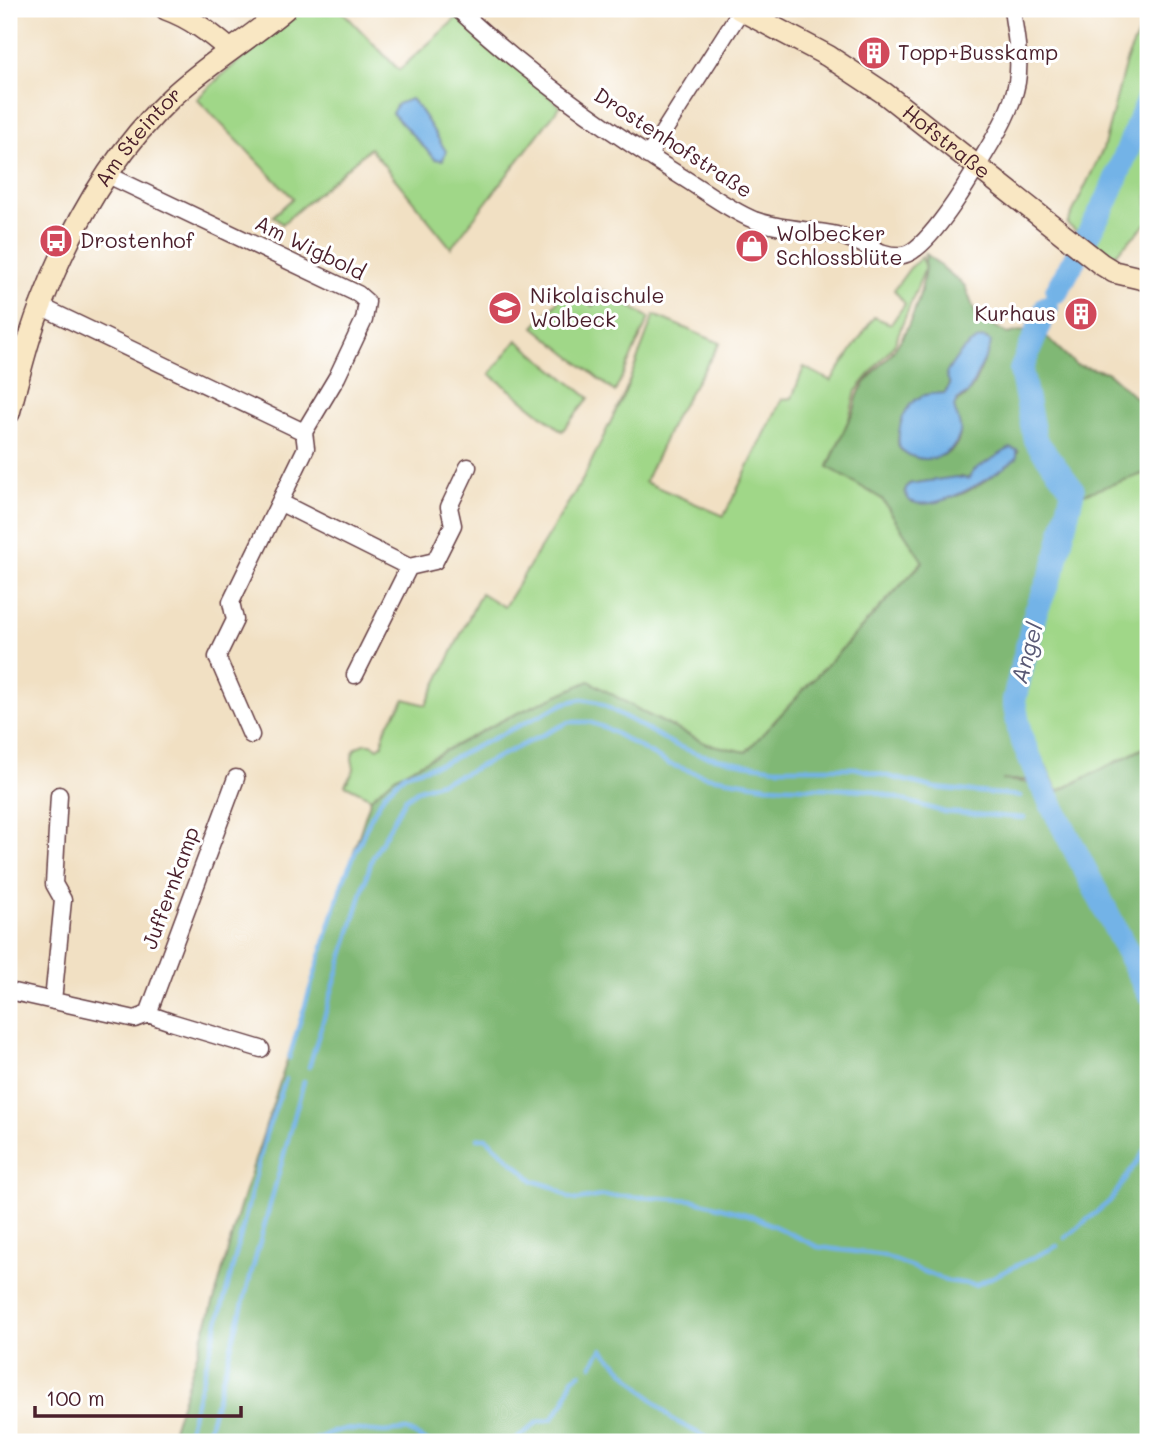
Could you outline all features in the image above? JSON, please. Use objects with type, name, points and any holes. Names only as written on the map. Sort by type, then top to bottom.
[{"type":"street","points":[[166,9],[205,28],[230,50]]},
{"type":"street","name":"Am Steintor","points":[[9,413],[40,306],[66,245],[108,175],[137,136],[171,99],[285,9]]},
{"type":"street","name":"Drostenhofstraße","points":[[458,9],[550,88],[648,156],[733,209],[754,219],[793,229],[839,235],[891,254],[905,255],[922,244],[968,181],[1011,106],[1019,57],[1012,9]]},
{"type":"street","points":[[648,156],[743,10]]},
{"type":"street","name":"Hofstraße","points":[[743,10],[852,71],[884,93],[1095,260],[1114,272],[1148,280]]},
{"type":"street","name":"Am Wigbold","points":[[108,175],[358,294],[367,302],[364,320],[337,377],[304,432],[306,448],[231,602],[235,620],[217,657],[251,735]]},
{"type":"street","points":[[40,306],[304,432]]},
{"type":"street","points":[[281,503],[409,567],[435,561],[453,525],[449,507],[468,467]]},
{"type":"street","points":[[355,675],[409,567]]},
{"type":"street","name":"Juffernkamp","points":[[148,1014],[236,778]]},
{"type":"street","points":[[53,1001],[63,900],[54,884],[60,795]]},
{"type":"street","points":[[9,991],[135,1019],[148,1014],[261,1049]]},
{"type":"green space","points":[[301,9],[340,9],[399,70],[460,15],[560,106],[451,248],[370,148],[282,224],[273,216],[293,198],[197,99]]},
{"type":"green space","points":[[1148,12],[1148,222],[1115,255],[1108,255],[1067,224],[1103,149],[1126,61]]},
{"type":"green space","points":[[925,253],[965,286],[976,315],[1008,334],[1036,327],[1076,365],[1107,372],[1138,400],[1148,405],[1148,472],[1081,495],[1068,495],[1008,698],[1018,742],[1035,780],[1002,780],[1041,784],[1059,791],[1148,746],[1148,1442],[169,1442],[216,1294],[238,1213],[371,798],[395,777],[507,718],[589,681],[648,715],[707,744],[746,752],[923,562],[882,499],[828,467],[859,393],[892,352],[908,326],[918,302]],"holes":[[[979,339],[988,340],[988,345],[977,377],[966,396],[954,406],[960,430],[958,442],[940,456],[916,456],[902,450],[898,444],[899,434],[912,406],[924,397],[945,393]],[[1018,452],[1000,470],[961,494],[943,496],[905,491],[909,484],[961,477],[968,479]]]},
{"type":"green space","points":[[922,257],[925,268],[894,345],[856,391],[849,419],[828,466],[882,499],[923,561],[746,752],[707,744],[648,715],[589,681],[507,718],[395,777],[371,798],[345,785],[354,769],[352,758],[355,749],[366,744],[378,748],[383,744],[387,726],[405,699],[426,705],[481,593],[504,607],[583,479],[625,392],[654,315],[720,343],[676,415],[645,482],[724,516],[782,399],[792,398],[804,367],[831,381],[874,317],[891,324],[905,304],[894,290]]},
{"type":"green space","points":[[568,290],[593,306],[603,290],[649,318],[615,392],[534,327]]},
{"type":"green space","points":[[517,340],[589,398],[562,431],[490,374]]},
{"type":"green space","points":[[1148,472],[1148,746],[1058,791],[1026,726],[1024,686],[1039,623],[1060,567],[1081,495]]},
{"type":"water","points":[[411,99],[446,151],[443,160],[435,159],[392,113],[397,104]]},
{"type":"water","points":[[984,338],[991,342],[990,348],[968,393],[957,400],[954,406],[960,430],[956,442],[950,450],[934,458],[925,459],[907,454],[899,447],[900,425],[906,411],[922,396],[945,393],[950,385],[946,374],[953,363],[972,342]]},
{"type":"water","points":[[1010,448],[1017,450],[1017,458],[966,491],[950,498],[922,504],[910,501],[906,494],[909,484],[956,477],[968,479],[974,470]]},
{"type":"waterway","name":"Angel","points":[[1057,291],[1108,198],[1148,99]]},
{"type":"waterway","name":"Angel","points":[[1047,307],[1021,370],[1035,440],[1073,490],[1055,565],[1035,614],[1014,700],[1020,735],[1041,784],[1148,992]]},
{"type":"waterway","points":[[289,1058],[343,881],[371,817],[385,793],[405,774],[443,763],[565,703],[582,699],[598,702],[675,745],[698,754],[745,764],[776,768],[855,768],[935,788],[1020,796]]},
{"type":"waterway","points":[[309,1067],[372,859],[405,799],[417,790],[461,775],[569,722],[589,722],[606,728],[669,764],[705,776],[767,786],[869,790],[944,812],[1024,818]]},
{"type":"waterway","name":"Angel","points":[[1038,796],[1047,794]]},
{"type":"waterway","points":[[1049,821],[1060,820]]},
{"type":"waterway","points":[[185,1442],[266,1134],[286,1079]]},
{"type":"waterway","points":[[205,1442],[304,1081]]},
{"type":"waterway","points":[[478,1138],[486,1138],[534,1181],[553,1187],[569,1198],[577,1200],[620,1196],[693,1200],[753,1216],[818,1247],[881,1255],[948,1281],[976,1285],[1057,1246]]},
{"type":"waterway","points":[[1065,1238],[1110,1201],[1148,1146]]},
{"type":"waterway","points":[[592,1365],[602,1349],[673,1420],[715,1442]]},
{"type":"waterway","points":[[513,1442],[538,1422],[552,1419],[565,1401],[572,1379],[581,1373]]},
{"type":"waterway","points":[[310,1442],[345,1429],[384,1432],[407,1430],[428,1442]]},
{"type":"place","name":"Topp+Busskamp","points":[[874,53]]},
{"type":"place","name":"Drostenhof","points":[[56,241]]},
{"type":"place","name":"Wolbecker Schlossblüte","points":[[752,246]]},
{"type":"place","name":"Nikolaischule Wolbeck","points":[[505,308]]},
{"type":"place","name":"Kurhaus","points":[[1081,314]]}]
